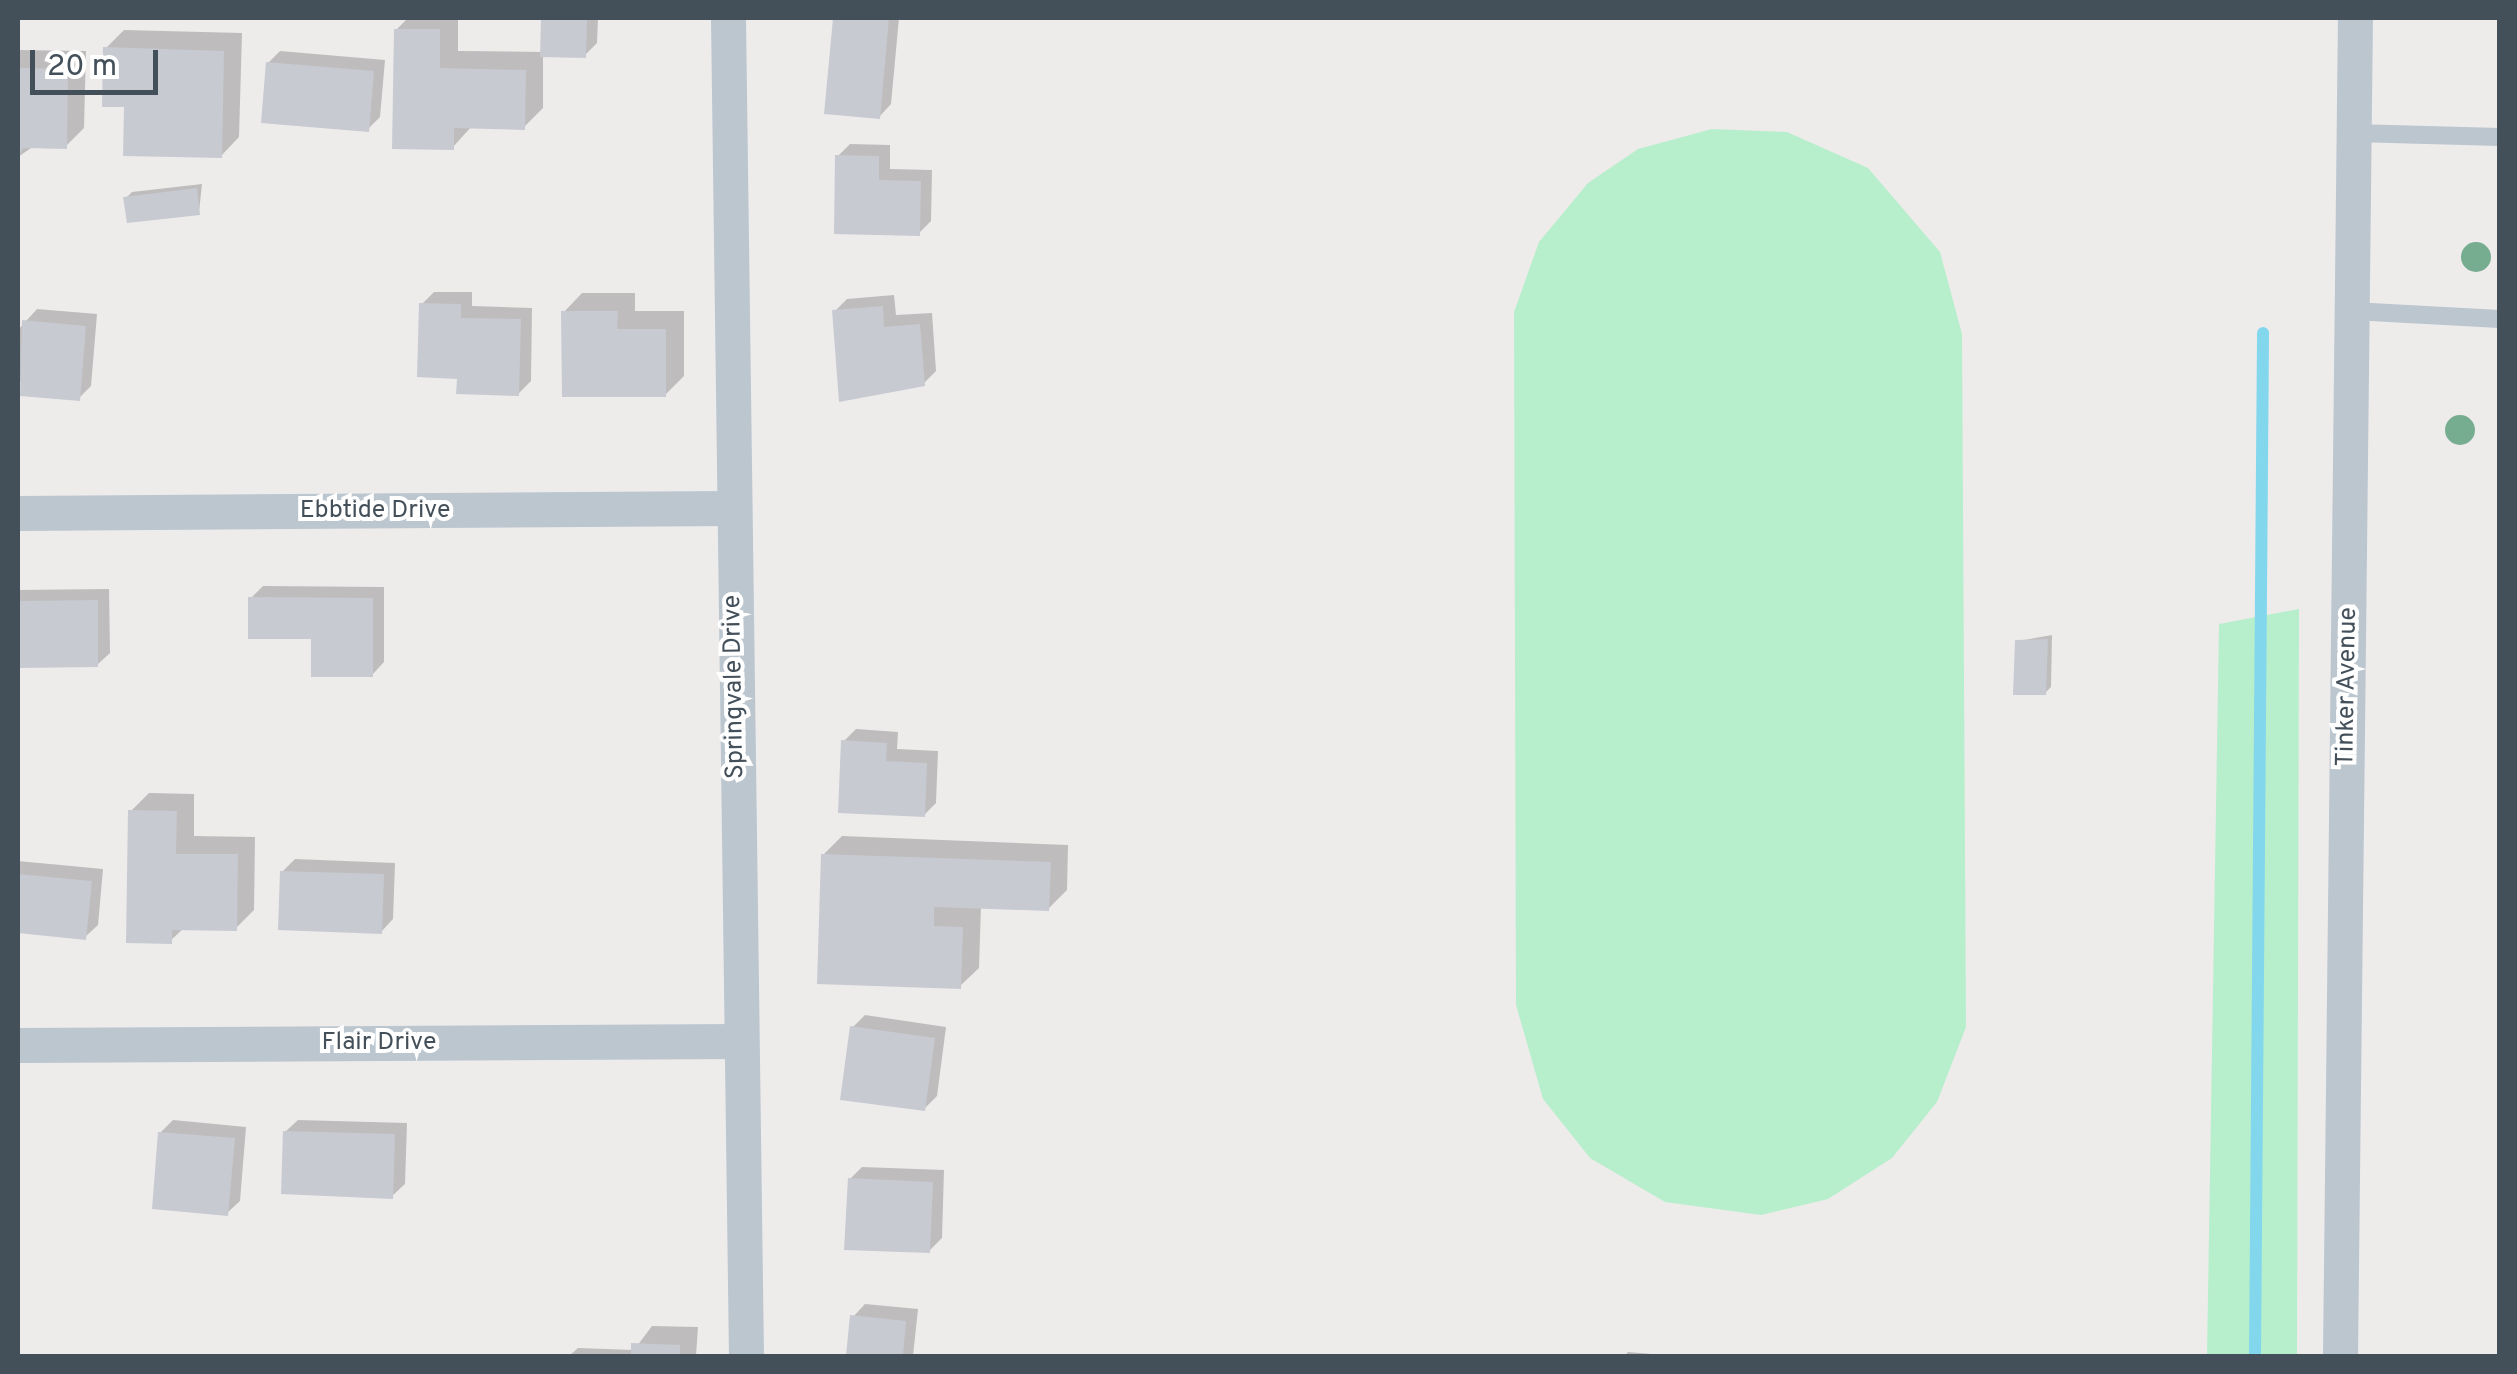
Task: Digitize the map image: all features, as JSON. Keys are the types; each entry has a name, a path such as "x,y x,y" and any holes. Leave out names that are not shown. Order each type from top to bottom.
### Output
{"street":[{"name":"Springvale Drive","path":"728,18 746,1356"},
{"name":"Tinker Avenue","path":"2340,1356 2355,18"},
{"name":"Ebbtide Drive","path":"18,514 732,508"},
{"name":"Flair Drive","path":"18,1046 741,1042"}],"lane":[{"path":"2354,134 2500,137"},
{"path":"2352,310 2500,320"}],"green space":[{"path":"1712,129 1787,132 1868,168 1940,252 1962,334 1966,1027 1937,1102 1892,1158 1828,1199 1761,1215 1665,1202 1590,1158 1543,1099 1516,1005 1514,312 1539,242 1588,183 1638,149"},
{"path":"2299,609 2297,1356 2207,1356 2219,624"}],"building":[{"path":"541,18 587,18 586,58 540,57"},
{"path":"833,18 889,18 880,119 824,114"},
{"path":"394,29 440,29 440,68 526,70 525,130 454,128 454,150 392,149"},
{"path":"103,47 224,51 222,158 123,156 124,107 102,107"},
{"path":"266,62 374,71 369,132 261,123"},
{"path":"18,68 68,69 67,149 23,148 18,159"},
{"path":"835,155 879,156 879,180 921,181 920,236 834,234"},
{"path":"197,188 200,215 127,223 123,197"},
{"path":"419,303 461,304 461,318 521,319 519,396 456,394 457,379 417,377"},
{"path":"883,306 884,327 920,324 925,386 839,402 832,310"},
{"path":"561,311 618,311 617,329 666,329 666,397 562,397"},
{"path":"22,320 86,326 80,401 20,396"},
{"path":"248,597 373,598 373,677 311,677 311,639 248,639"},
{"path":"98,600 98,667 18,668 18,601"},
{"path":"2048,639 2046,695 2013,695 2015,640"},
{"path":"841,740 887,743 886,761 927,763 925,817 838,813"},
{"path":"128,810 177,811 176,854 238,854 237,931 172,930 172,944 126,943"},
{"path":"821,854 1051,862 1049,911 934,907 934,926 963,927 961,989 817,984"},
{"path":"280,871 384,874 382,934 278,930"},
{"path":"18,874 92,881 86,940 18,933"},
{"path":"850,1026 935,1038 925,1111 840,1100"},
{"path":"283,1131 395,1134 393,1199 281,1194"},
{"path":"158,1132 235,1138 228,1216 152,1209"},
{"path":"848,1178 933,1182 930,1253 844,1250"},
{"path":"850,1315 906,1321 903,1356 846,1356"},
{"path":"631,1343 680,1345 680,1356 631,1356"}],"waterway":[{"path":"2255,1356 2263,333"}]}
